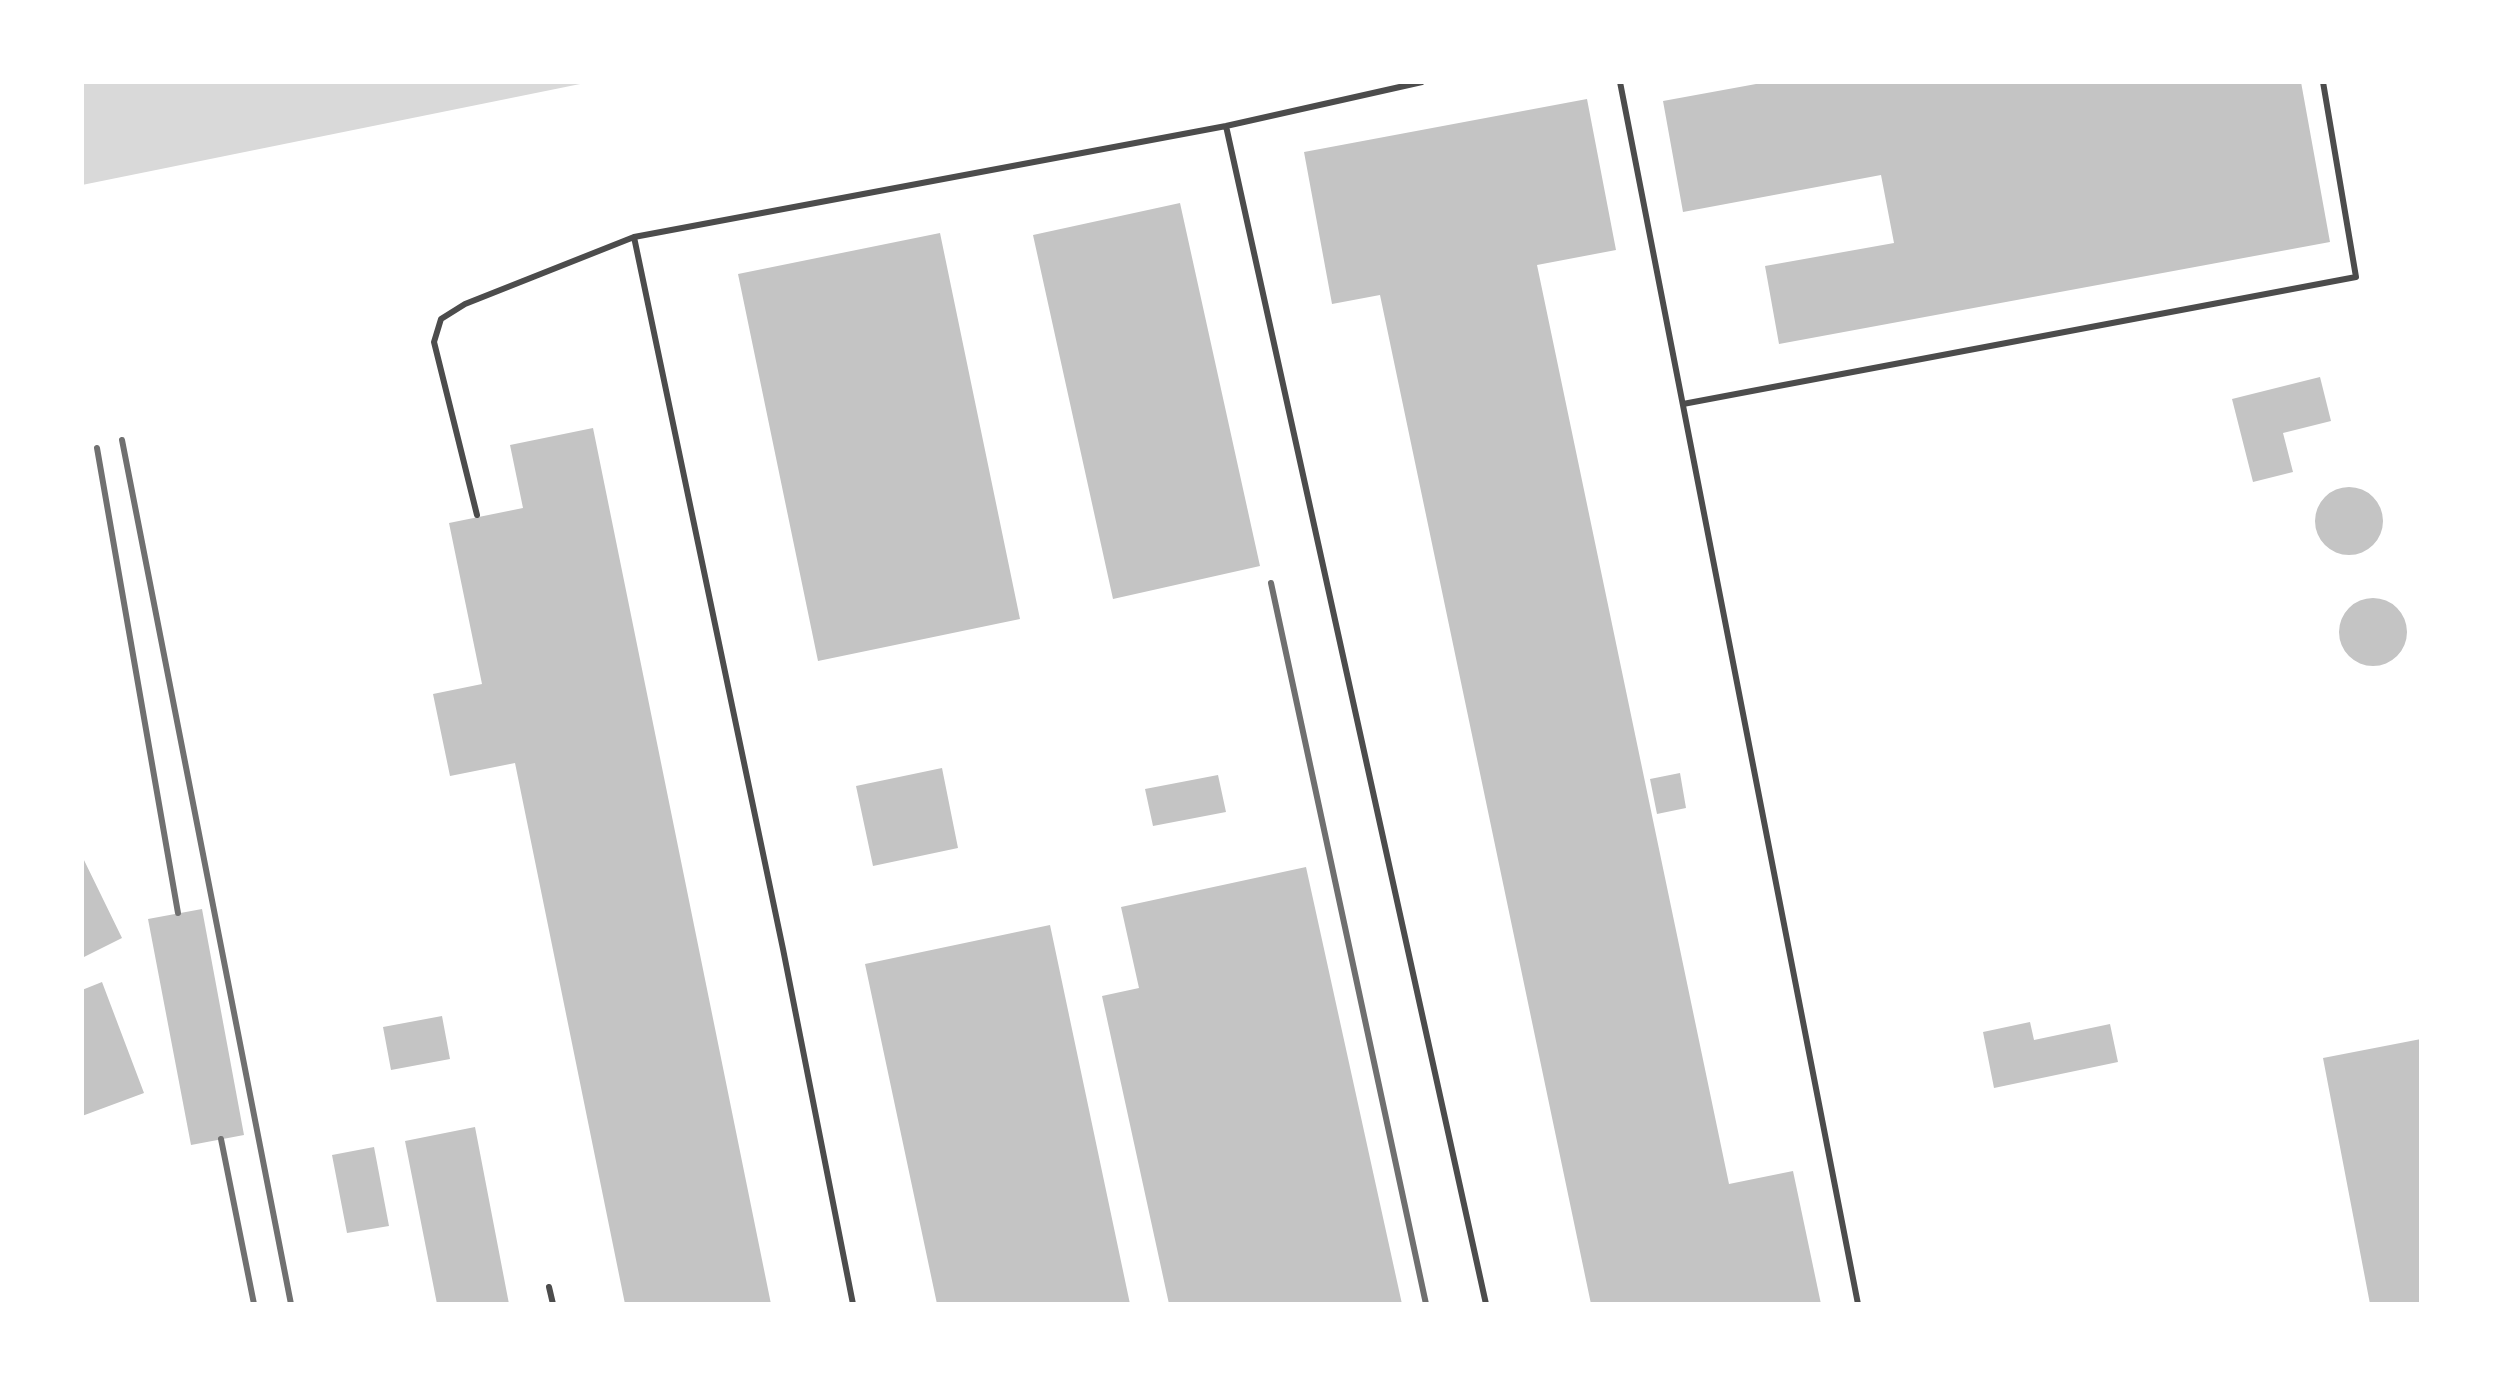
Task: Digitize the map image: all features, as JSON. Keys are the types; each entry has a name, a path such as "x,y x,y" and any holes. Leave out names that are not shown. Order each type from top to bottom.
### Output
{"lane":[{"path":"477,515 434,342 441,319 465,304 634,237 1226,126 1422,82"},
{"path":"1620,82 1858,1304"},
{"path":"1683,404 2356,277 2323,82"},
{"path":"1226,126 1486,1304"},
{"path":"634,237 780,934 853,1304"},
{"path":"549,1287 553,1304"}],"shaded area":[{"path":"82,82 590,82 82,185"}],"building":[{"path":"1767,82 2301,82 2330,242 1779,344 1765,266 1894,243 1881,175 1683,212 1663,101"},
{"path":"1587,99 1616,250 1537,265 1729,1184 1793,1171 1821,1304 1591,1304 1380,295 1332,304 1304,152"},
{"path":"1180,203 1260,566 1113,599 1033,235"},
{"path":"940,233 1020,619 818,661 738,274"},
{"path":"2320,377 2331,421 2283,433 2293,472 2253,482 2232,399"},
{"path":"593,428 771,1304 625,1304 515,763 450,776 433,694 482,684 449,523 523,508 510,445"},
{"path":"2349,487 2373,497 2383,521 2373,545 2349,555 2325,545 2315,521 2325,497"},
{"path":"2373,598 2397,608 2407,632 2397,656 2373,666 2349,656 2339,632 2349,608"},
{"path":"942,768 958,848 873,866 856,786"},
{"path":"1680,773 1686,808 1657,814 1650,779"},
{"path":"1218,775 1226,812 1153,826 1145,789"},
{"path":"82,856 122,938 82,958"},
{"path":"1306,867 1402,1304 1169,1304 1102,996 1139,988 1121,907"},
{"path":"202,909 244,1135 191,1145 148,919"},
{"path":"1050,925 1130,1304 937,1304 865,964"},
{"path":"102,982 144,1093 82,1116 82,990"},
{"path":"442,1016 450,1059 391,1070 383,1027"},
{"path":"2030,1022 2034,1040 2110,1024 2118,1062 1994,1088 1983,1032"},
{"path":"2421,1039 2421,1304 2370,1304 2323,1058"},
{"path":"475,1127 509,1304 437,1304 405,1141"},
{"path":"374,1147 389,1226 347,1233 332,1155"}],"railway":[{"path":"122,440 291,1304"},
{"path":"97,448 178,913"},
{"path":"1271,583 1426,1304"},
{"path":"221,1139 254,1304"}]}
